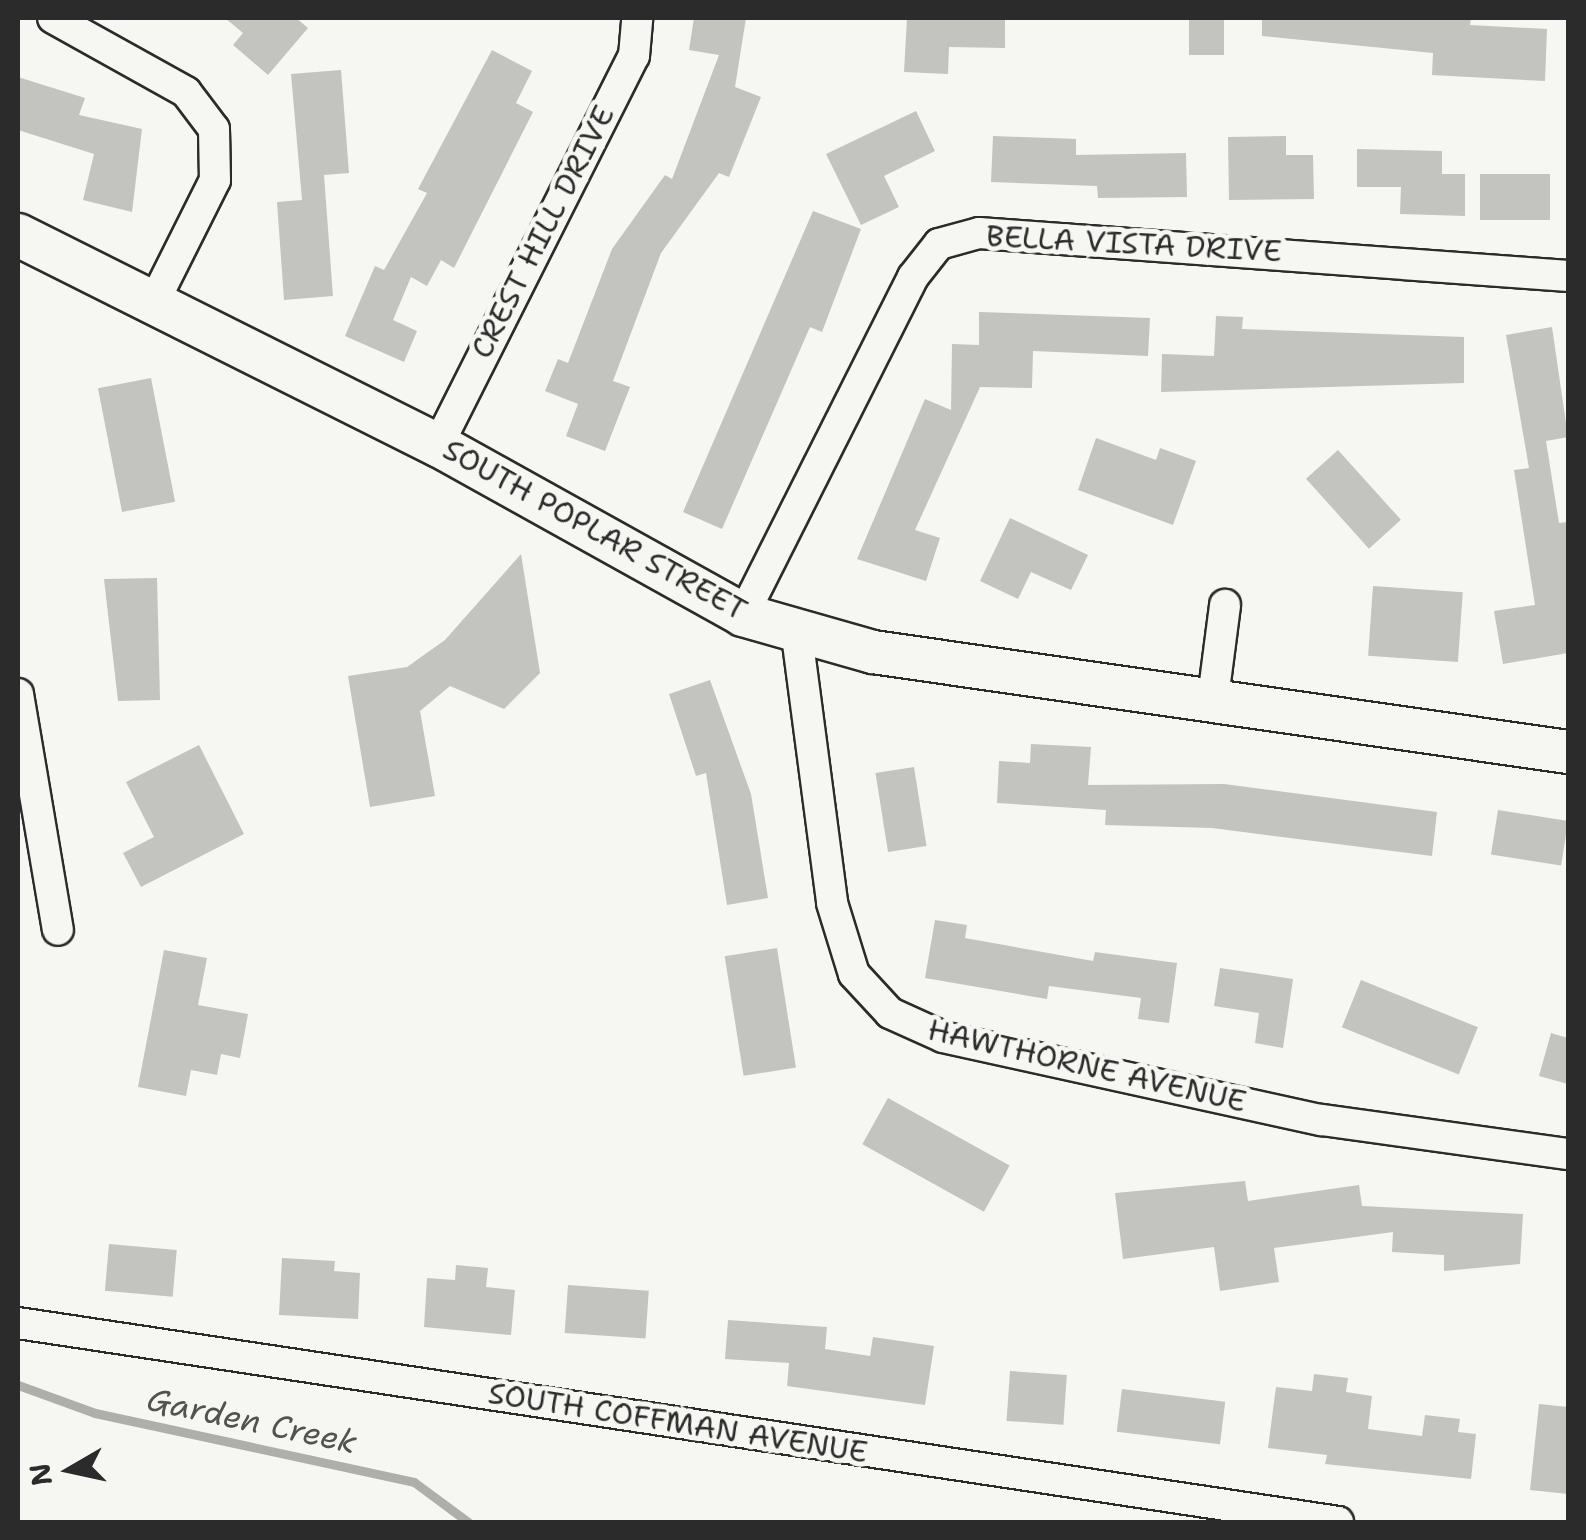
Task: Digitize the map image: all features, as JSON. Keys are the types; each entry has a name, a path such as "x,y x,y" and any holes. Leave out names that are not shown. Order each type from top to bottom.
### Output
{"main road":[{"name":"SOUTH POPLAR STREET","path":"18,235 438,444 743,615 873,652 1568,752"}],"street":[{"path":"54,18 186,92 214,130 214,180 154,302"},
{"name":"CREST HILL DRIVE","path":"438,444 634,56 637,18"},
{"name":"BELLA VISTA DRIVE","path":"743,615 939,244 979,233 1568,276"},
{"path":"1213,698 1225,605"},
{"name":"HAWTHORNE AVENUE","path":"796,628 832,903 854,974 890,1013 943,1037 1322,1120 1568,1154"},
{"path":"18,694 58,930"},
{"name":"SOUTH COFFMAN AVENUE","path":"18,1323 1338,1522"}],"building":[{"path":"225,18 296,18 308,28 268,75 233,45 243,33"},
{"path":"694,18 746,18 735,87 761,97 729,177 719,173 661,253 613,381 630,387 605,451 566,436 578,404 545,391 558,359 568,363 612,249 665,175 672,179 719,55 689,50"},
{"path":"907,18 1005,18 1005,48 949,47 948,74 904,72"},
{"path":"1189,18 1224,18 1224,55 1189,55"},
{"path":"1262,18 1471,18 1470,25 1547,29 1545,81 1432,75 1433,53 1262,36"},
{"path":"492,50 532,71 516,103 533,112 454,268 441,260 427,286 411,277 393,320 417,331 404,362 345,336 375,266 384,270 427,193 418,189"},
{"path":"341,70 349,173 324,175 333,296 284,300 277,202 302,200 291,74"},
{"path":"18,77 85,98 79,115 142,129 132,212 83,200 94,154 18,130"},
{"path":"916,111 935,151 884,176 899,207 861,225 826,154"},
{"path":"993,136 1076,139 1076,155 1186,153 1187,197 1098,198 1097,186 991,182"},
{"path":"1286,136 1286,155 1313,155 1314,199 1229,200 1228,137"},
{"path":"1357,149 1442,151 1442,174 1465,174 1465,216 1400,214 1401,187 1357,187"},
{"path":"1480,174 1550,174 1550,220 1480,220"},
{"path":"813,211 861,229 822,332 810,327 722,529 683,512"},
{"path":"979,312 1150,318 1148,356 1033,351 1032,388 980,387 915,530 940,538 926,581 857,559 925,399 951,410 952,344 979,345"},
{"path":"1216,316 1243,317 1242,329 1464,337 1464,383 1161,392 1162,354 1214,356"},
{"path":"1552,327 1568,437 1546,441 1559,523 1568,522 1568,653 1503,664 1494,611 1535,605 1514,470 1529,468 1506,335"},
{"path":"151,378 175,502 122,512 98,388"},
{"path":"1096,438 1156,460 1160,448 1196,461 1173,525 1078,490"},
{"path":"1338,450 1401,520 1369,549 1306,479"},
{"path":"1010,518 1088,555 1071,590 1031,572 1018,599 980,581"},
{"path":"521,554 540,673 504,709 450,686 420,711 435,796 370,807 348,676 407,667 445,640"},
{"path":"157,578 160,700 118,701 104,579"},
{"path":"1373,586 1463,592 1458,662 1368,656"},
{"path":"710,680 751,794 768,898 727,905 706,773 696,776 669,694"},
{"path":"1031,744 1091,747 1088,785 1224,784 1437,812 1432,856 1212,828 1105,825 1106,810 997,803 999,761 1030,763"},
{"path":"199,745 244,834 141,887 123,853 154,837 126,782"},
{"path":"914,767 927,846 888,852 875,773"},
{"path":"1498,810 1568,821 1561,866 1491,854"},
{"path":"935,920 967,925 965,938 1093,961 1095,952 1177,963 1169,1023 1138,1019 1141,998 1049,986 1047,999 925,978"},
{"path":"777,948 796,1068 744,1076 725,956"},
{"path":"164,950 207,958 198,1005 248,1014 240,1058 221,1054 217,1075 191,1070 186,1096 138,1087"},
{"path":"1220,968 1293,979 1283,1048 1255,1043 1259,1013 1214,1006"},
{"path":"1361,980 1478,1027 1459,1074 1342,1027"},
{"path":"1551,1033 1568,1038 1568,1084 1539,1076"},
{"path":"888,1098 1010,1165 984,1212 862,1144"},
{"path":"1245,1181 1248,1201 1359,1185 1362,1206 1523,1214 1520,1264 1444,1271 1444,1255 1392,1252 1393,1232 1274,1248 1279,1282 1220,1291 1214,1247 1123,1259 1115,1193"},
{"path":"109,1244 177,1250 173,1297 105,1291"},
{"path":"282,1258 335,1261 334,1271 360,1273 358,1319 279,1315"},
{"path":"456,1265 488,1268 486,1287 515,1290 511,1335 424,1327 427,1278 455,1280"},
{"path":"568,1285 649,1291 645,1339 565,1333"},
{"path":"728,1320 827,1327 825,1349 870,1356 873,1337 934,1346 925,1405 787,1386 789,1363 725,1359"},
{"path":"1010,1371 1067,1375 1063,1425 1007,1421"},
{"path":"1314,1374 1348,1378 1346,1392 1372,1396 1368,1429 1422,1436 1425,1415 1460,1419 1458,1432 1476,1434 1471,1479 1325,1464 1327,1455 1268,1448 1276,1387 1312,1391"},
{"path":"1122,1389 1225,1402 1220,1444 1117,1432"},
{"path":"1539,1404 1568,1407 1568,1494 1530,1490"}],"waterway":[{"name":"Garden Creek","path":"18,1385 95,1413 414,1482 468,1522"}]}
